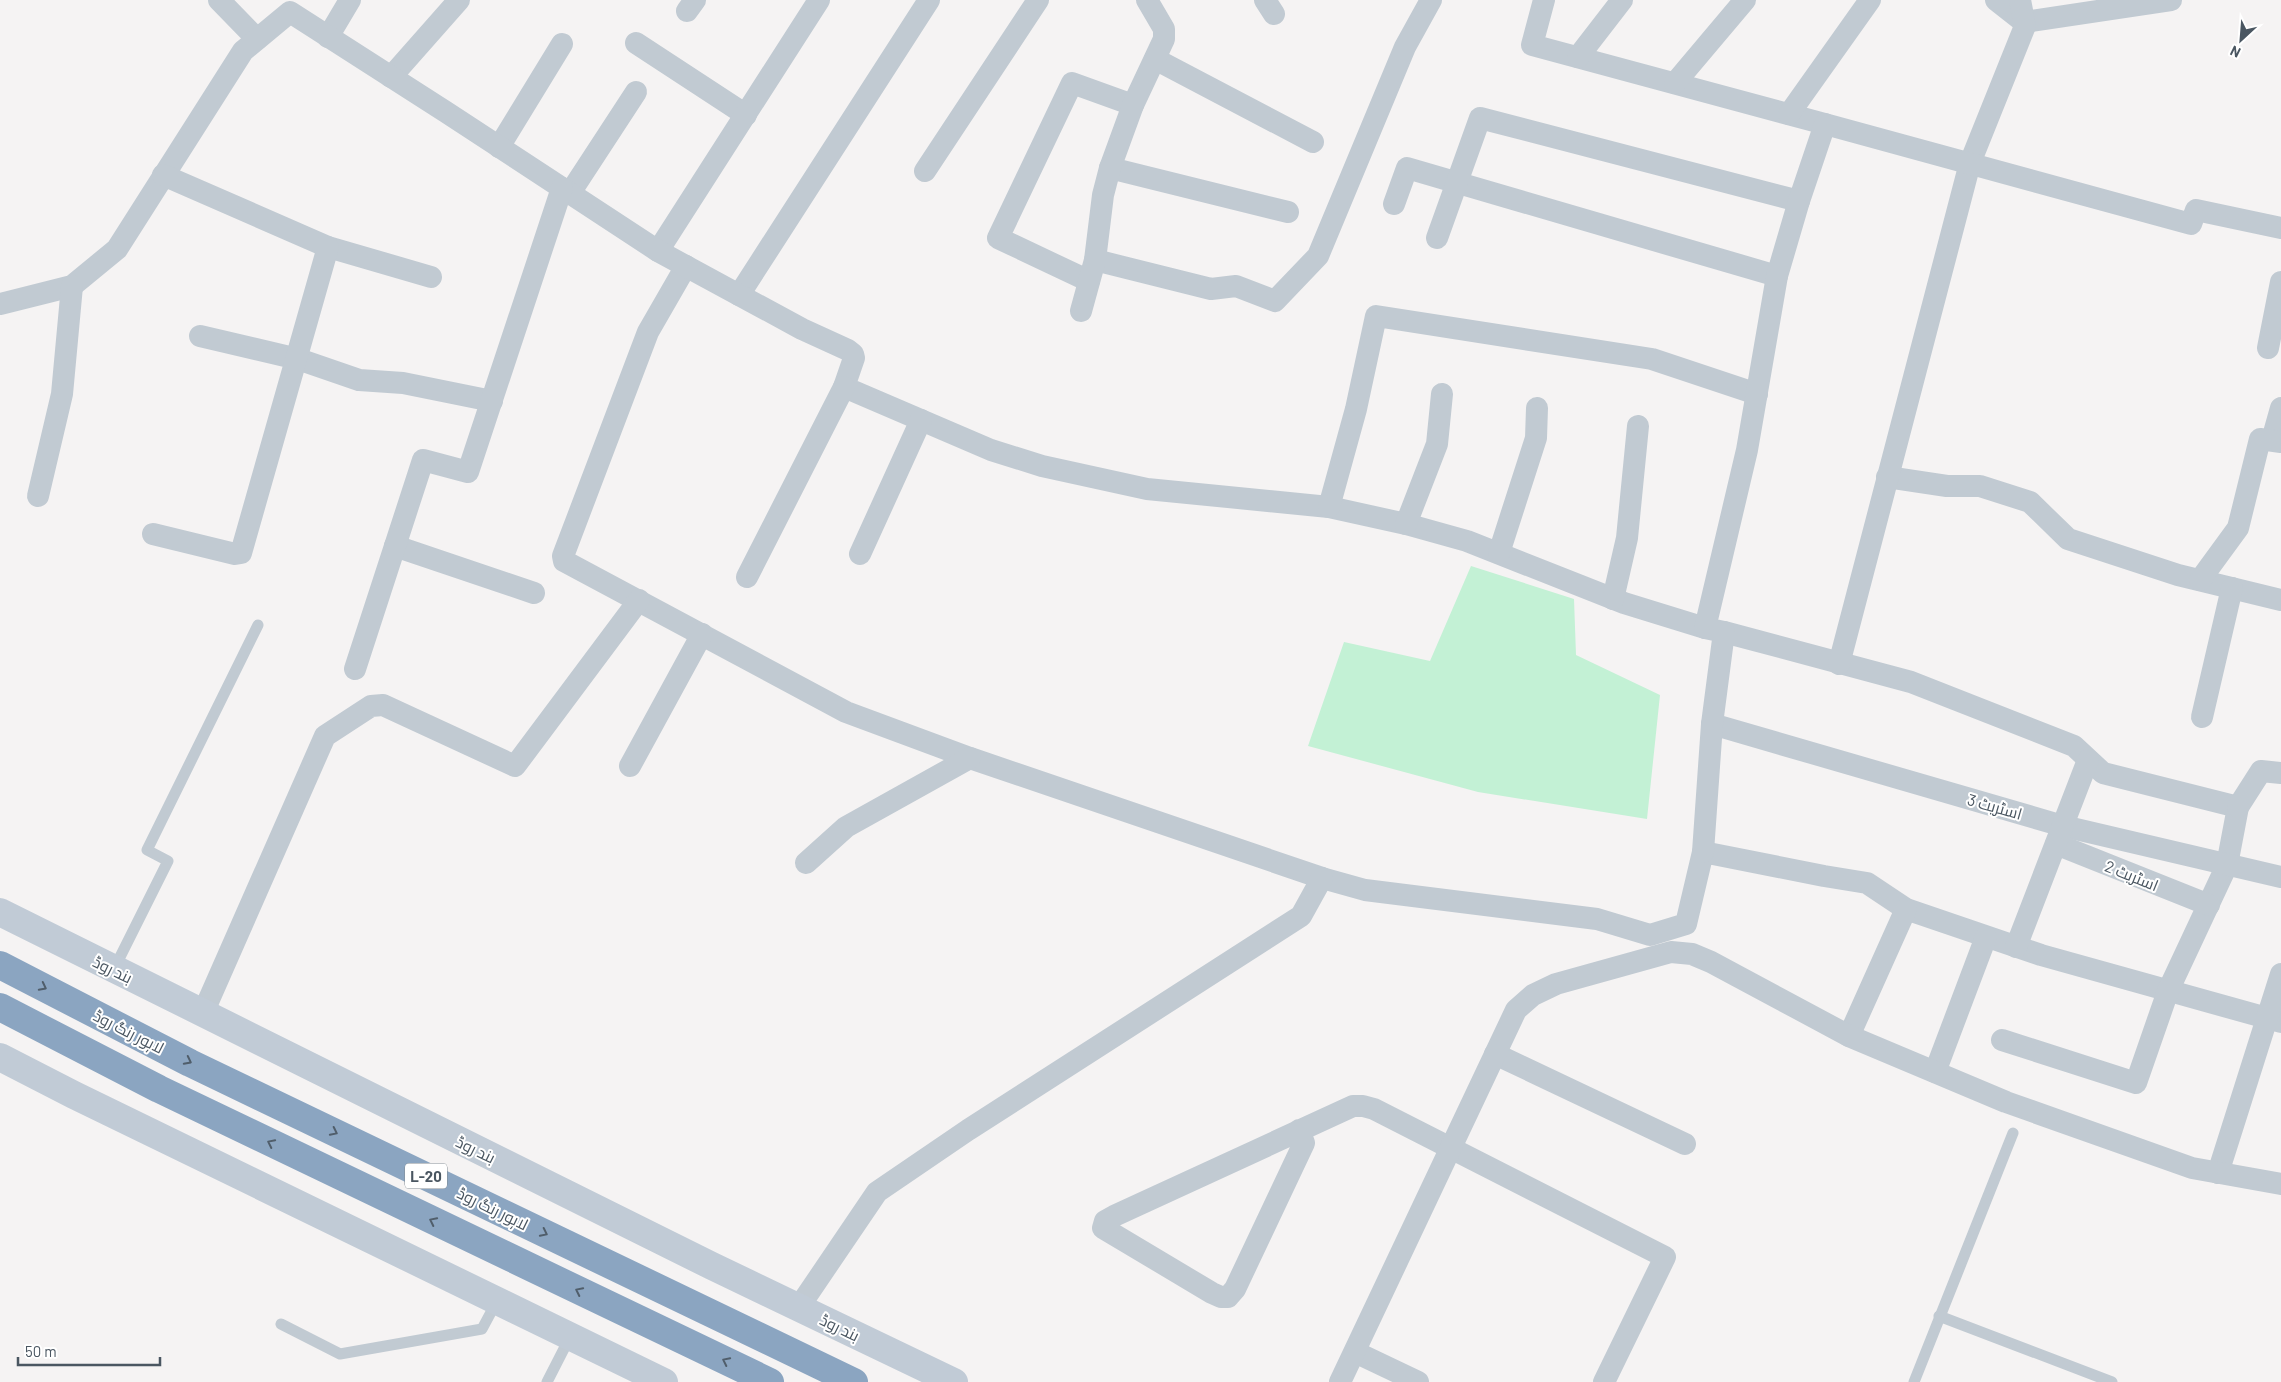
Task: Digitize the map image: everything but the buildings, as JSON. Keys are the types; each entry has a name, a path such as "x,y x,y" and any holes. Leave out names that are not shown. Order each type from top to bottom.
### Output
{"highway":[{"name":"لاہور رنگ روڈ","path":"0,965 190,1062 854,1382"},
{"name":"L-20","path":"0,1007 159,1089 770,1382"}],"main road":[{"name":"بند روڈ","path":"0,912 798,1307 954,1382"},
{"path":"0,1056 74,1095 664,1382"}],"street":[{"path":"219,0 258,38"},
{"path":"328,37 350,0"},
{"path":"392,77 459,0"},
{"path":"658,251 819,0"},
{"path":"739,295 929,0"},
{"path":"925,171 1038,0"},
{"path":"1081,311 1092,271 1103,195 1110,168 1133,105 1164,39 1164,29 1147,0"},
{"path":"1133,105 1072,83 998,238 1092,271 1212,289 1236,286 1275,301 1318,256 1405,47 1431,0"},
{"path":"1544,0 1532,45 2191,224 2196,210 2281,228"},
{"path":"1578,57 1622,0"},
{"path":"1675,83 1745,0"},
{"path":"1789,114 1870,0"},
{"path":"1996,0 2022,11 2171,0"},
{"path":"1839,664 1970,163 2025,26 2022,11"},
{"path":"0,304 72,286 116,249 243,51 290,12 658,251 853,354 854,358 844,387 747,577"},
{"path":"499,147 562,44"},
{"path":"636,44 746,115"},
{"path":"1155,59 1313,142"},
{"path":"355,669 424,460 468,472 566,191 636,92"},
{"path":"1437,238 1480,118 1799,201"},
{"path":"686,266 648,332 563,556 564,561 846,712 970,758 1322,878 1375,891 1597,919 1650,935 1686,924 1704,852 1712,724 1715,630 1770,311 1799,201 1825,124"},
{"path":"1110,168 1288,212"},
{"path":"1394,204 1407,168 1778,276"},
{"path":"163,175 328,247 431,278"},
{"path":"153,534 235,554 241,553 298,359 328,247"},
{"path":"2268,348 2281,282"},
{"path":"38,496 62,394 72,286"},
{"path":"1330,507 1356,409 1376,316 1652,359 1757,394"},
{"path":"200,336 298,359 359,380 403,383 492,401"},
{"path":"844,387 991,450 1042,466 1147,489 1330,507 1406,524 1467,541 1613,598 1715,630 1911,682 2074,746 2103,773 2238,807"},
{"path":"1406,524 1437,444 1442,394"},
{"path":"1499,553 1536,438 1537,408"},
{"path":"2200,580 2238,528 2260,439 2276,441 2281,408"},
{"path":"860,554 921,420"},
{"path":"1613,598 1627,538 1638,426"},
{"path":"1887,477 1947,486 1980,486 2030,502 2068,539 2200,580 2281,600"},
{"path":"395,546 534,593"},
{"path":"2202,717 2232,588"},
{"path":"203,1013 325,736 371,706 383,705 515,766 639,600"},
{"path":"630,766 702,634"},
{"name":"اسٹریٹ 3","path":"1712,724 2059,835 2228,865 2281,878"},
{"path":"806,863 846,827 970,758"},
{"path":"2016,947 2088,760"},
{"path":"2002,1040 2136,1083 2168,991 2228,865 2238,807 2261,770 2281,773"},
{"name":"اسٹریٹ 2","path":"2059,835 2208,906"},
{"path":"1704,852 1868,883 1906,909 2016,947 2274,1020"},
{"path":"798,1307 877,1192 977,1124 1301,916 1322,878"},
{"path":"1849,1036 1906,909"},
{"path":"1935,1072 1986,936"},
{"path":"1340,1382 1516,1010 1533,995 1556,984 1671,952 1692,954 1711,962 1849,1036 2006,1102 2192,1168 2281,1184"},
{"path":"2218,1173 2274,1020 2281,974"},
{"path":"1495,1054 1685,1144"},
{"path":"1299,1130 1304,1143 1235,1289 1228,1297 1221,1297 1212,1293 1103,1228 1105,1221 1114,1216 1299,1130 1354,1106 1374,1109 1665,1257 1604,1382"},
{"path":"1355,1352 1418,1382"}],"lane":[{"path":"114,969 168,860 147,850 258,625"},
{"path":"1914,1382 2013,1133"},
{"path":"281,1324 340,1354 482,1328 497,1301"},
{"path":"1939,1316 2112,1382"},
{"path":"547,1382 570,1336"}],"green space":[{"path":"1471,566 1574,599 1576,655 1660,695 1647,819 1478,792 1308,746 1344,642 1430,661"}]}
